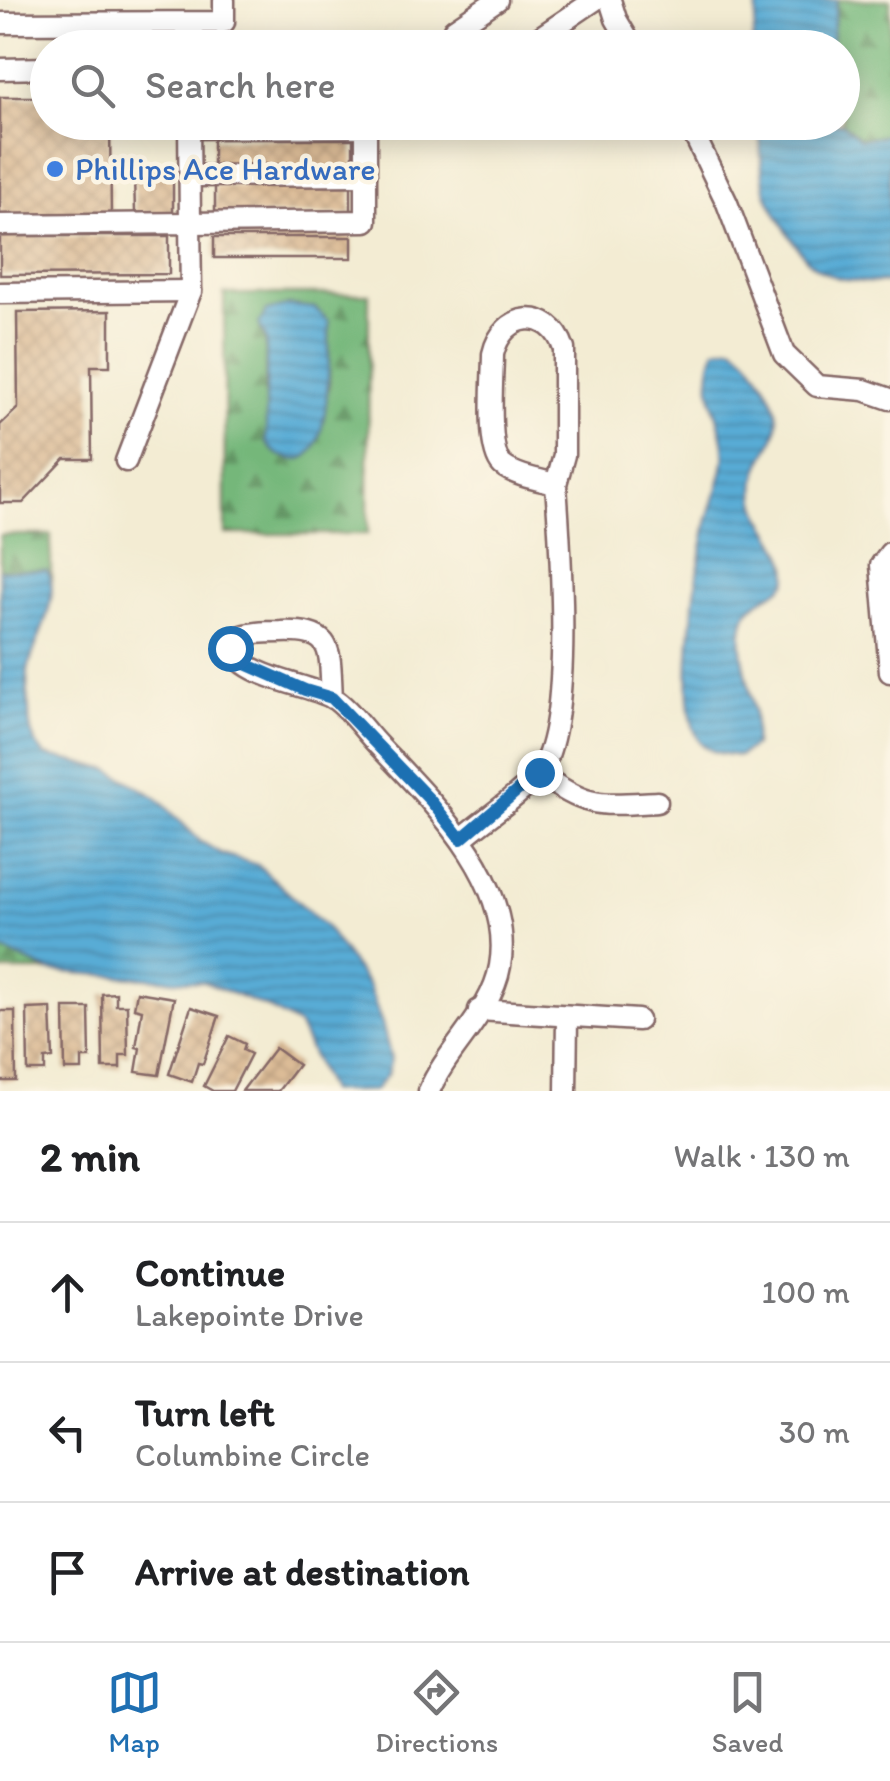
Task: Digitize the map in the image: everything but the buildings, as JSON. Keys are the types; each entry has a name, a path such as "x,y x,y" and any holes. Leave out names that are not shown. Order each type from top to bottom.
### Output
{"street":[{"path":"0,22 224,22 224,0"},
{"path":"454,30 497,0"},
{"path":"551,30 595,0"},
{"path":"610,0 622,30"},
{"path":"0,69 30,68"},
{"path":"126,461 191,291 189,140"},
{"path":"0,224 366,221 366,140"},
{"path":"697,140 727,203 784,354 817,386 864,390 890,399"},
{"path":"190,176 366,175"},
{"path":"0,293 191,291"},
{"path":"461,839 539,772 555,731 561,684 556,484 564,455 564,349 558,332 544,322 515,322 496,338 492,354 493,449 501,464 513,471 556,484"},
{"path":"890,554 881,565 890,672"},
{"path":"332,698 328,651 321,637 310,631 248,633 234,639 230,648 237,660 332,698 430,800 480,866 498,919 501,964 492,989 437,1072 429,1091"},
{"path":"539,772 567,794 594,805 656,802"},
{"path":"479,1010 638,1020"},
{"path":"566,1018 566,1091"}],"green space":[{"path":"837,0 890,0 890,135 860,139 860,30 833,30"},
{"path":"224,294 369,294 368,534 225,534","holes":["290,305 315,308 329,321 329,389 265,394 266,338"]},
{"path":"0,535 51,535 51,577 46,570 0,570"},
{"path":"0,949 49,971 0,971"}],"water":[{"path":"758,0 837,0 833,30 754,30"},
{"path":"890,135 890,282 840,278 814,266 780,221 766,193 760,140 860,140"},
{"path":"290,305 315,308 329,321 322,427 315,446 305,457 291,459 276,453 266,442 266,339 259,324 266,311"},
{"path":"732,346 753,364 773,400 776,431 759,468 756,500 784,557 788,577 782,587 755,605 745,617 742,651 755,713 754,746 739,756 703,745 694,729 688,675 702,548 724,461 722,433 709,379 711,364 716,349"},
{"path":"0,570 47,570 51,581 49,607 27,676 31,729 41,750 45,755 110,770 156,797 200,841 222,854 258,865 326,927 369,987 382,1023 391,1059 387,1075 375,1090 329,1091 299,1026 266,1007 204,982 49,971 0,949"}],"place":[{"name":"Phillips Ace Hardware","path":"55,169"}],"route":[{"path":"230,648 237,660 332,698 430,800 461,839 539,772"}]}
